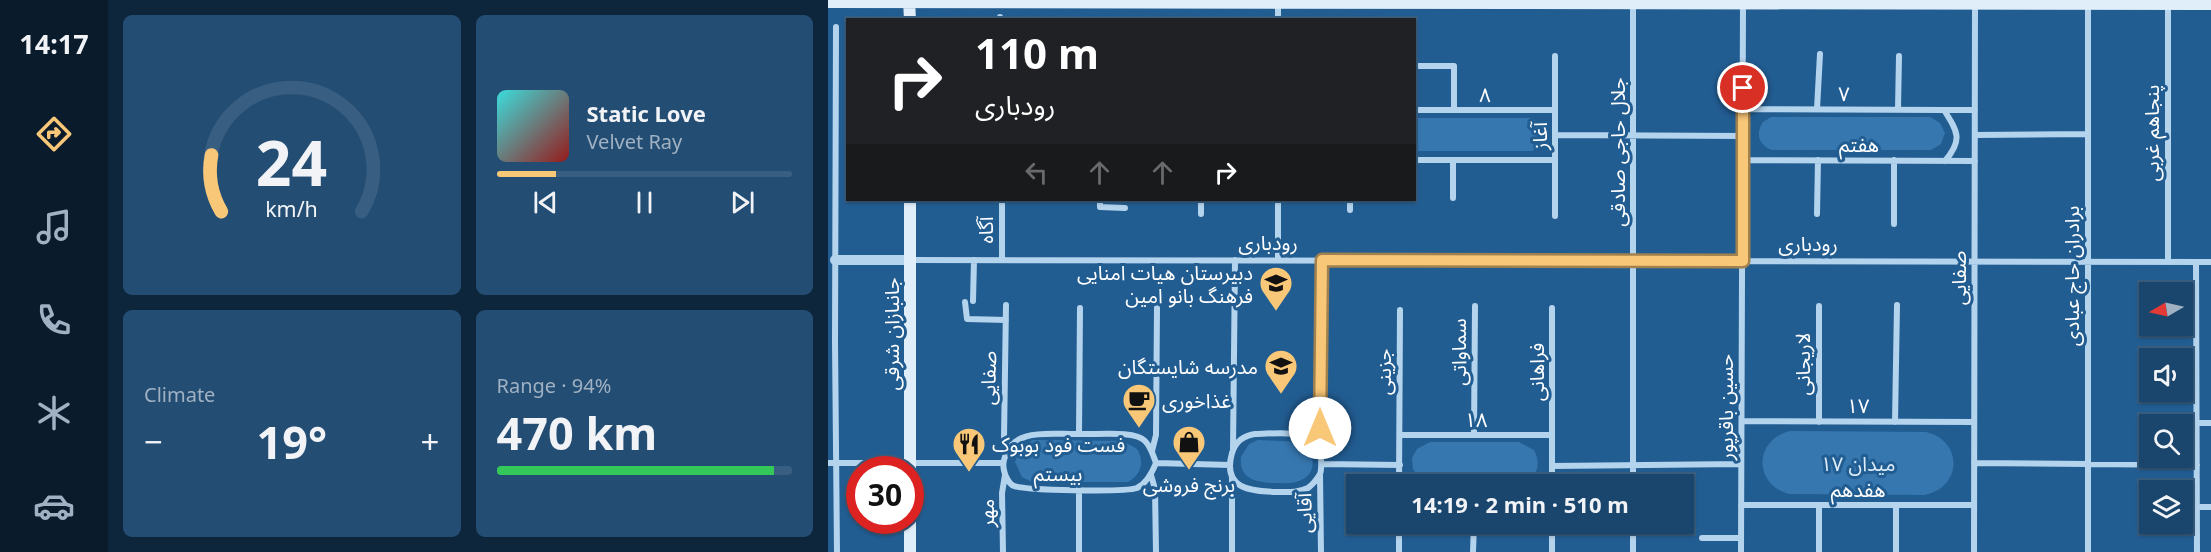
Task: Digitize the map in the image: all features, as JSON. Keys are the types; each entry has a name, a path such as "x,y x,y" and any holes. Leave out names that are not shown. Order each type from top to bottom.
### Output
{"main road":[{"path":"910,1 910,18"},
{"path":"828,2 2168,2 2211,4"},
{"name":"جانبازان شرقی","path":"910,201 910,456"},
{"path":"910,534 910,552"}],"street":[{"path":"1278,1 1278,18"},
{"name":"جلال حاجی صادقی","path":"1633,2 1633,474"},
{"name":"صفایی","path":"1974,552 1975,2"},
{"name":"برادران حاج عبادی","path":"2088,2 2088,552"},
{"name":"پنجاهم غربی","path":"2168,2 2168,262"},
{"name":"حسین باقرپور","path":"1741,552 1743,3"},
{"path":"836,27 832,111 831,342 832,463 837,552"},
{"path":"1817,109 1820,54"},
{"name":"آغاز","path":"1555,56 1555,216"},
{"path":"1898,110 1899,56"},
{"path":"1416,66 1454,66 1454,110"},
{"name":"۷","path":"1743,109 1975,110"},
{"name":"۸","path":"1416,110 1555,110"},
{"path":"1944,110 1954,125 1958,138 1954,150 1945,160"},
{"path":"1975,135 2088,134"},
{"path":"1555,135 1743,136"},
{"path":"1416,160 1555,160"},
{"path":"1453,160 1453,198"},
{"name":"هفتم","path":"1743,160 1975,161"},
{"path":"1817,214 1818,160"},
{"path":"1894,160 1894,224"},
{"name":"آگاه","path":"1002,201 1002,260"},
{"path":"1100,201 1100,207 1125,208"},
{"path":"1201,201 1201,214"},
{"path":"1278,201 1278,260"},
{"path":"1350,201 1350,210"},
{"name":"رودباری","path":"832,260 2211,262"},
{"path":"973,301 974,260"},
{"path":"1233,552 1230,465 1233,450 1235,260"},
{"path":"1232,476 1238,484 1253,491 1298,492 1309,487 1320,474 1322,464 1320,452 1322,260"},
{"path":"2196,262 2197,552"},
{"path":"965,302 967,319 1006,320"},
{"name":"صفایی","path":"1006,305 1004,436 1006,451"},
{"path":"1895,422 1897,305"},
{"name":"سماواتی","path":"1474,435 1475,306"},
{"name":"لاریجانی","path":"1819,306 1819,422"},
{"path":"1079,435 1080,308"},
{"path":"1156,552 1155,489 1151,475 1156,463 1152,451 1156,435 1157,308"},
{"name":"فراهانی","path":"1552,308 1552,474"},
{"name":"جزینی","path":"1400,310 1400,474"},
{"name":"۱۷","path":"1742,422 1974,422"},
{"path":"2197,423 2211,423"},
{"path":"1233,450 1238,441 1246,436 1299,434 1309,437 1320,452"},
{"name":"بیستم","path":"1151,475 1135,489 1023,489 1012,485 1005,475 1003,463 1006,451 1014,441 1023,436 1136,435 1145,440 1152,451"},
{"name":"۱۸","path":"1400,435 1552,435"},
{"path":"924,466 1003,463"},
{"path":"1156,463 1230,465"},
{"path":"1974,463 2197,465"},
{"path":"1322,464 1400,465"},
{"path":"1552,466 1741,464"},
{"name":"آقایی","path":"1320,474 1321,552"},
{"name":"مهر","path":"1003,552 1002,493 1005,475"},
{"path":"1079,490 1079,552"},
{"name":"هفدهم","path":"1741,505 1974,505"},
{"path":"1819,505 1819,552"},
{"path":"1896,505 1896,552"},
{"path":"2197,507 2211,507"},
{"path":"1399,534 1399,552"},
{"path":"1473,552 1474,534"},
{"path":"1552,534 1552,552"},
{"path":"1633,534 1633,552"},
{"path":"1702,538 1741,538"}],"green space":[{"path":"1771,117 1930,117 1940,123 1945,133 1941,144 1931,150 1772,150 1761,142 1759,135 1763,122"},
{"path":"1416,118 1530,118 1542,126 1544,132 1544,140 1537,149 1531,151 1416,151"},
{"name":"میدان ۱۷","path":"1790,431 1926,432 1938,437 1947,445 1954,464 1946,483 1937,491 1924,495 1789,494 1777,489 1769,481 1762,462 1764,452 1770,443 1778,436"},
{"path":"1033,440 1123,441 1137,449 1141,459 1139,472 1128,482 1032,482 1022,477 1015,462 1020,448"},
{"path":"1258,440 1300,442 1312,456 1310,473 1299,481 1290,483 1268,483 1250,478 1243,471 1241,457 1249,444"},
{"path":"1430,442 1519,442 1534,450 1538,465 1534,474 1416,474 1413,469 1412,458 1417,449"}],"place":[{"name":"دبیرستان هیات امنایی فرهنگ بانو امین","path":"1276,312"},
{"name":"مدرسه شایستگان","path":"1281,395"},
{"name":"غذاخوری","path":"1139,429"},
{"name":"برنج فروشی","path":"1189,471"},
{"name":"فست فود بوبوک","path":"969,473"}],"route":[{"path":"1320,428 1322,260 1743,261 1743,88"}]}
